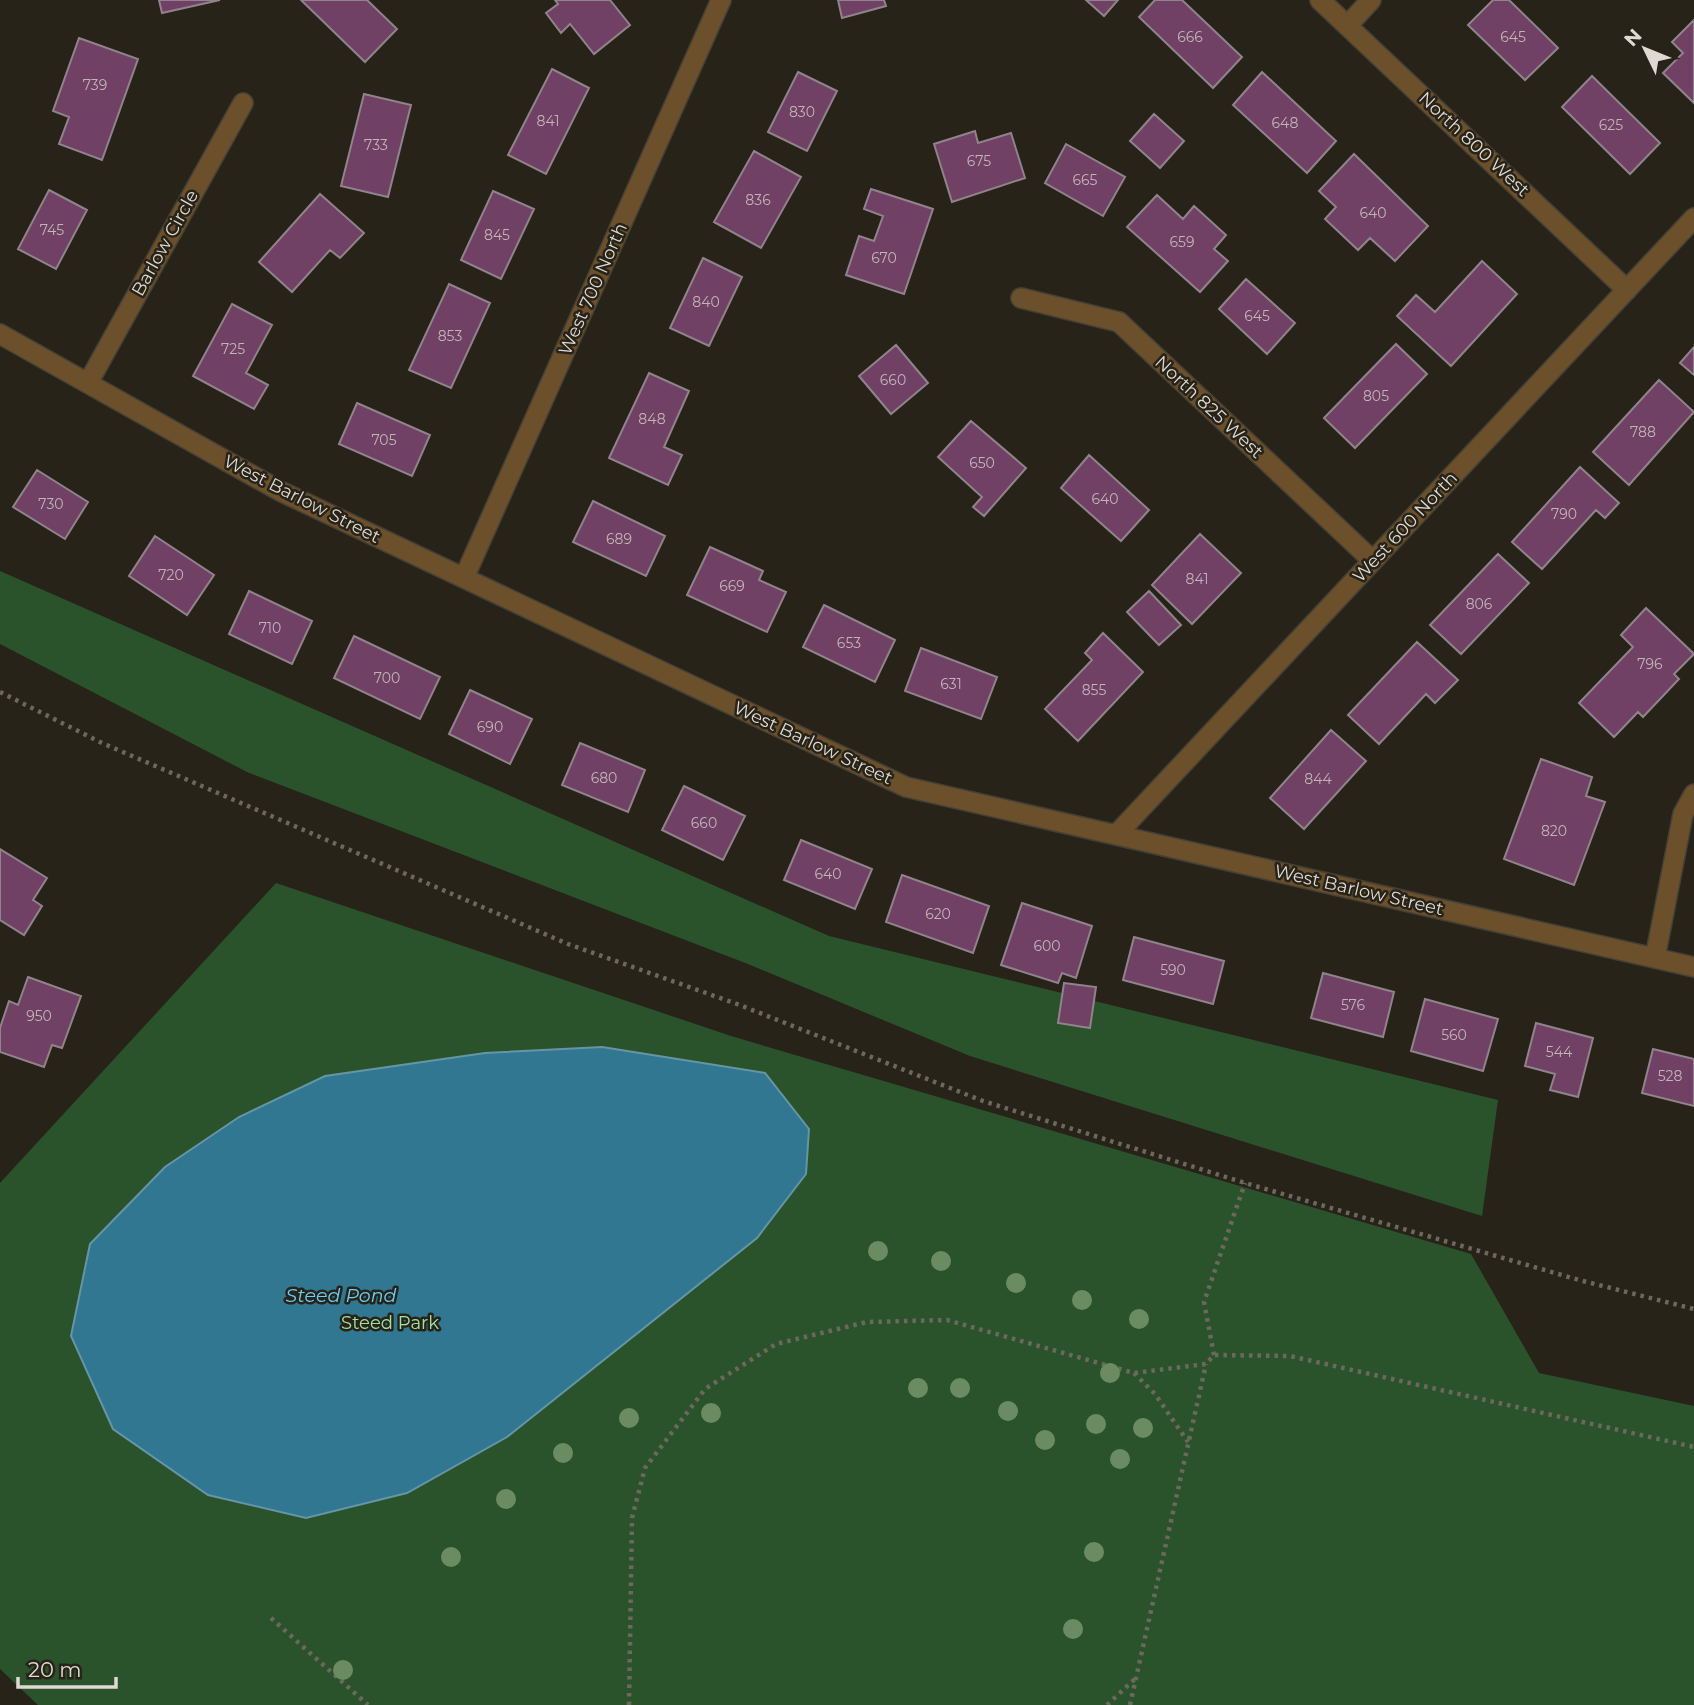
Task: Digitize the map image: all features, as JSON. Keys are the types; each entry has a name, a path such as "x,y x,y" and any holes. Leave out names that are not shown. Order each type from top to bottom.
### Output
{"street":[{"name":"West 700 North","path":"464,579 721,0"},
{"name":"North 800 West","path":"1320,0 1627,290"},
{"path":"1348,25 1371,0"},
{"name":"Barlow Circle","path":"88,383 243,103"},
{"name":"West 600 North","path":"1116,835 1694,218"},
{"name":"North 825 West","path":"1021,298 1119,322 1373,562"},
{"name":"West Barlow Street","path":"0,334 280,491 906,787 1694,967"},
{"path":"1655,958 1683,814 1694,794"}],"path":[{"path":"0,692 102,743 237,803 568,944 737,1004 983,1101 1245,1183 1578,1280 1694,1309"},
{"path":"1214,1355 1204,1302 1245,1183"},
{"path":"629,1705 632,1518 645,1468 705,1389 776,1344 881,1322 947,1320 1135,1373 1206,1364"},
{"path":"1130,1705 1206,1364 1214,1355 1290,1356 1694,1447"},
{"path":"1135,1373 1164,1406 1188,1443"},
{"path":"271,1618 368,1705"},
{"path":"1107,1705 1137,1677"}],"green space":[{"path":"0,571 829,936 1498,1100 1482,1216 970,1056 748,964 247,772 0,644"},
{"name":"Steed Park","path":"276,883 731,1036 1471,1254 1539,1373 1694,1406 1694,1705 38,1705 0,1669 0,1183"}],"water":[{"name":"Steed Pond","path":"602,1047 765,1073 809,1129 806,1174 757,1238 507,1437 407,1493 306,1518 208,1495 113,1429 71,1336 90,1244 165,1167 239,1117 325,1076 485,1053"}],"building":[{"path":"159,0 220,0 162,13"},
{"path":"301,0 367,0 397,29 365,62"},
{"path":"555,0 610,0 630,25 594,54 570,24 561,33 546,13 558,4"},
{"path":"838,0 884,0 886,6 842,18"},
{"path":"1086,0 1118,0 1104,16"},
{"path":"1155,0 1182,0 1242,57 1213,88 1139,17"},
{"path":"1493,0 1509,0 1558,48 1525,80 1468,25"},
{"path":"1694,20 1694,103 1663,73 1683,53 1672,42"},
{"path":"79,38 138,59 102,160 59,144 69,117 53,111"},
{"path":"552,69 589,88 546,174 508,155"},
{"path":"798,72 837,91 807,151 768,132"},
{"path":"1262,72 1336,141 1307,173 1233,105"},
{"path":"1592,76 1660,143 1630,174 1562,107"},
{"path":"364,94 411,105 388,197 341,186"},
{"path":"1154,114 1184,141 1160,168 1130,141"},
{"path":"975,131 978,143 1011,133 1025,178 952,202 934,144"},
{"path":"1066,144 1125,177 1103,216 1045,183"},
{"path":"754,151 801,177 761,248 714,222"},
{"path":"1354,154 1428,226 1395,261 1370,238 1358,250 1325,219 1336,207 1319,191"},
{"path":"871,189 933,209 904,294 846,275 859,236 874,241 883,216 864,209"},
{"path":"49,190 87,210 56,269 18,249"},
{"path":"493,191 534,209 501,279 461,260"},
{"path":"320,194 364,233 340,258 330,250 292,292 259,262"},
{"path":"1157,195 1183,219 1194,206 1226,235 1214,249 1228,261 1200,292 1127,227"},
{"path":"703,258 742,277 709,346 670,328"},
{"path":"1482,261 1517,294 1451,366 1397,316 1416,295 1435,312"},
{"path":"1246,279 1295,323 1267,354 1219,309"},
{"path":"449,284 490,303 451,388 409,370"},
{"path":"232,304 272,325 246,373 268,385 254,409 193,376"},
{"path":"1396,344 1427,374 1355,448 1324,418"},
{"path":"896,345 928,383 891,414 859,376"},
{"path":"1694,347 1694,375 1680,363"},
{"path":"649,373 689,391 664,447 682,455 668,485 609,458"},
{"path":"1659,380 1694,412 1629,485 1593,452"},
{"path":"357,403 430,435 412,476 339,444"},
{"path":"971,421 1026,468 984,516 973,507 982,497 938,457"},
{"path":"1089,455 1149,510 1121,541 1061,488"},
{"path":"1580,467 1619,503 1605,518 1596,510 1542,569 1512,542"},
{"path":"37,470 88,502 65,539 13,507"},
{"path":"593,501 665,536 646,576 573,542"},
{"path":"1200,534 1241,573 1192,624 1152,585"},
{"path":"155,536 214,575 187,615 129,576"},
{"path":"710,547 763,571 759,580 786,592 767,632 687,595"},
{"path":"1498,554 1529,583 1461,654 1430,625"},
{"path":"249,591 312,621 292,664 229,634"},
{"path":"1149,591 1181,625 1159,645 1127,612"},
{"path":"824,605 895,640 875,682 803,647"},
{"path":"1646,608 1694,654 1674,674 1679,679 1643,717 1638,712 1614,737 1579,703 1633,647 1621,635"},
{"path":"1103,633 1143,672 1078,741 1045,709 1092,660 1085,653"},
{"path":"354,636 440,677 420,719 334,678"},
{"path":"1417,642 1458,680 1435,703 1426,694 1379,744 1348,715"},
{"path":"921,648 997,677 981,719 905,691"},
{"path":"470,690 532,719 510,764 449,734"},
{"path":"1331,730 1366,761 1304,829 1270,798"},
{"path":"580,743 645,770 628,812 562,785"},
{"path":"1541,759 1592,777 1586,796 1605,802 1574,885 1504,859"},
{"path":"684,786 745,816 723,860 662,830"},
{"path":"801,840 872,869 855,909 784,880"},
{"path":"0,849 47,878 33,900 42,906 24,935 0,920"},
{"path":"902,875 989,906 973,953 886,922"},
{"path":"1022,903 1092,926 1076,978 1062,973 1058,983 1001,965"},
{"path":"1134,937 1224,961 1213,1004 1123,980"},
{"path":"1323,973 1394,992 1383,1037 1311,1018"},
{"path":"28,977 81,996 62,1048 52,1045 44,1067 0,1052 0,1028 9,1001 18,1005"},
{"path":"1064,983 1096,987 1090,1028 1058,1023"},
{"path":"1425,999 1498,1019 1483,1071 1411,1051"},
{"path":"1536,1023 1593,1038 1578,1097 1550,1090 1555,1074 1525,1066"},
{"path":"1653,1049 1694,1059 1694,1106 1642,1093"}]}
